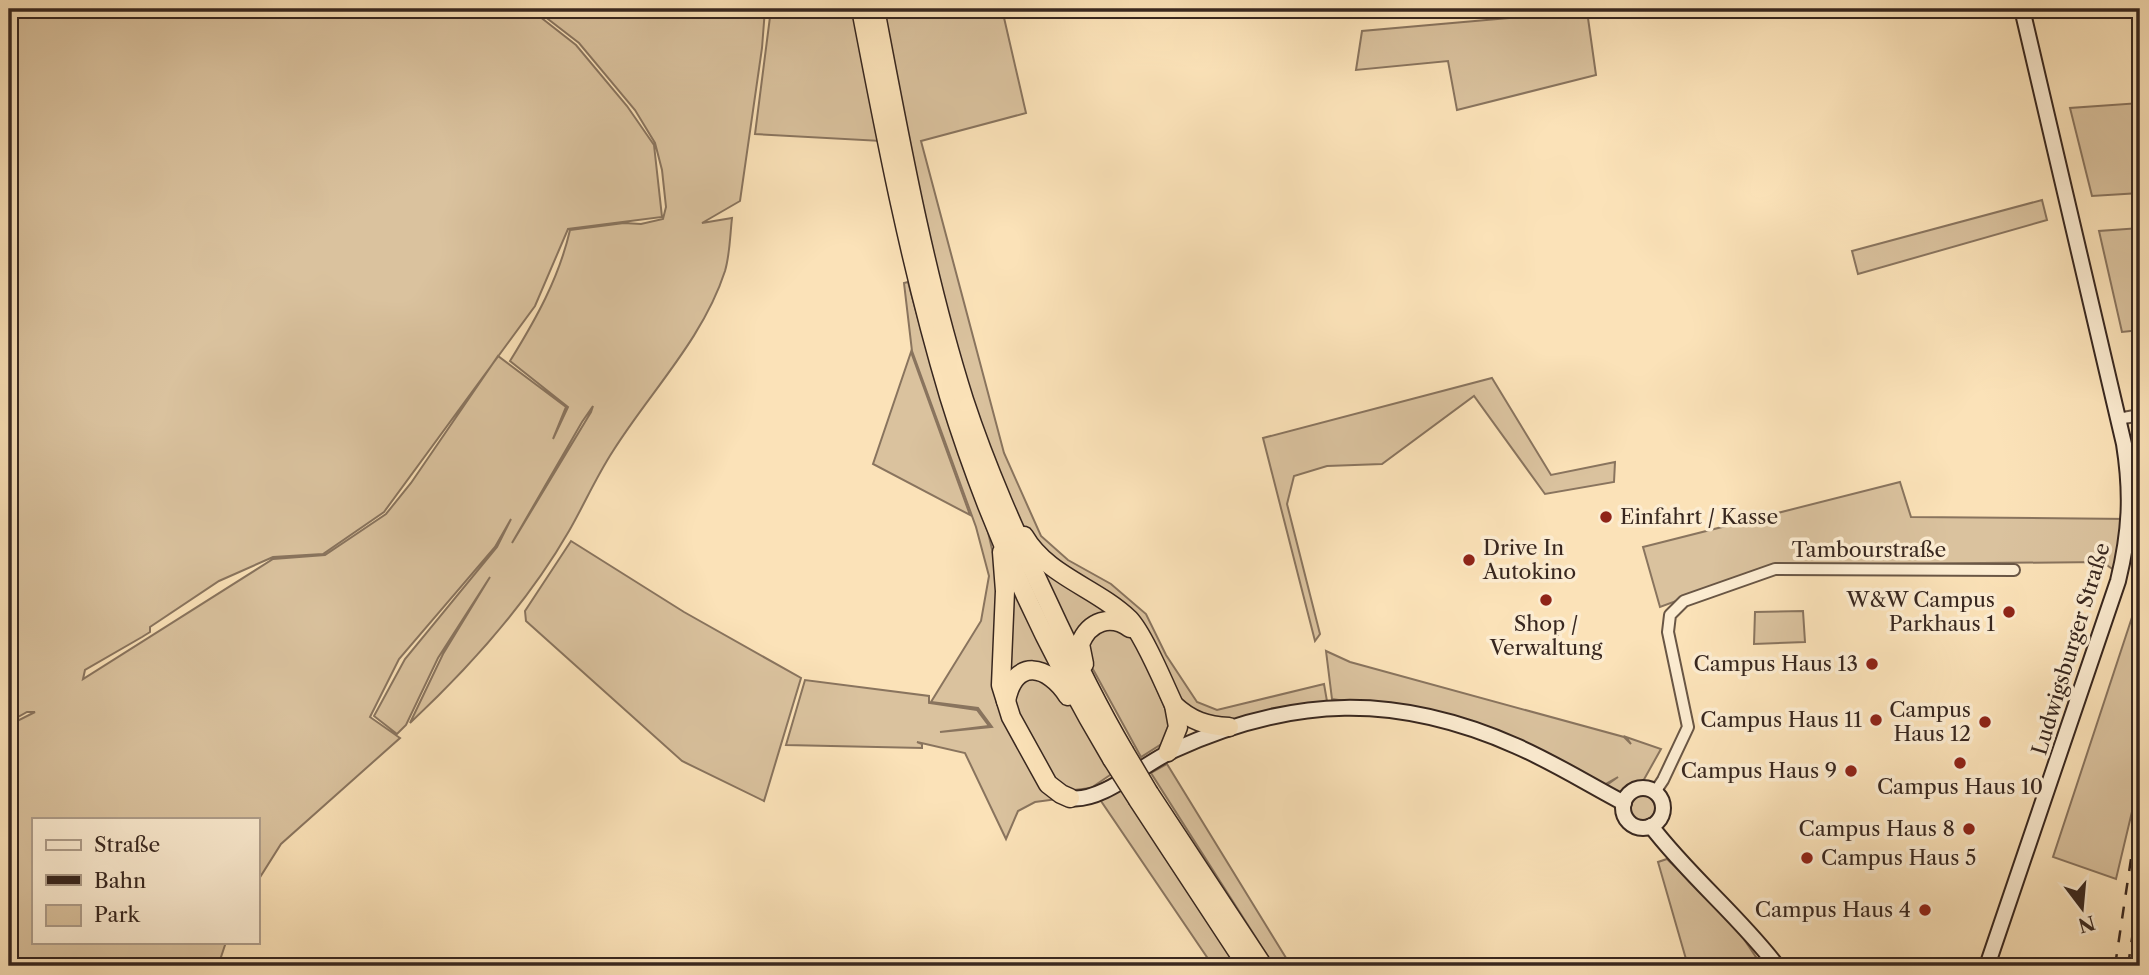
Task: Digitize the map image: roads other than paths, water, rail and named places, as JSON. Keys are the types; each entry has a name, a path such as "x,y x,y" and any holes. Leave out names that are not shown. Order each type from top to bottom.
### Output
{"highway":[{"path":"861,9 897,190 924,307 950,398 1000,537 1089,706 1247,966"},
{"path":"875,9 910,188 937,302 964,399 1000,500 1089,706"},
{"path":"1000,500 1029,544 1051,566 1105,600 1131,621 1174,705 1178,727 1168,752"},
{"path":"1000,537 1005,592 1000,685 1012,717 1048,783 1054,790 1070,798"},
{"path":"1089,706 1094,688 1081,652 1083,636 1098,622 1112,620 1122,622 1139,634"},
{"path":"1006,701 1013,680 1021,672 1033,670 1044,672 1055,679 1072,702 1089,706"},
{"path":"1174,705 1197,722 1229,727"},
{"path":"1144,797 1264,966"}],"main road":[{"name":"Ludwigsburger Straße","path":"1987,966 2118,581 2130,519 2129,479 2118,419 2022,9"},
{"path":"1070,798 1094,796 1168,752 1229,727 1328,707 1354,706 1421,715 1478,731 1516,745 1624,803"},
{"path":"1643,788 1655,792 1662,803 1661,817 1645,828 1633,825 1625,815 1624,803 1631,792 1643,788"},
{"path":"1651,826 1743,924 1777,966"}],"street":[{"path":"2118,419 2140,415"},
{"name":"Tambourstraße","path":"1655,792 1688,727 1668,632 1670,615 1684,601 1775,569 2014,570"}],"railway":[{"path":"2115,966 2140,811"},
{"path":"2128,966 2140,884"}],"place":[{"name":"Einfahrt / Kasse","path":"1606,517"},
{"name":"Drive In Autokino","path":"1469,560"},
{"name":"Shop / Verwaltung","path":"1546,600"},
{"name":"W&W Campus Parkhaus 1","path":"2009,612"},
{"name":"Campus Haus 13","path":"1872,664"},
{"name":"Campus Haus 11","path":"1876,720"},
{"name":"Campus Haus 12","path":"1985,722"},
{"name":"Campus Haus 10","path":"1960,763"},
{"name":"Campus Haus 9","path":"1851,771"},
{"name":"Campus Haus 8","path":"1969,829"},
{"name":"Campus Haus 5","path":"1807,858"},
{"name":"Campus Haus 4","path":"1925,910"}]}
